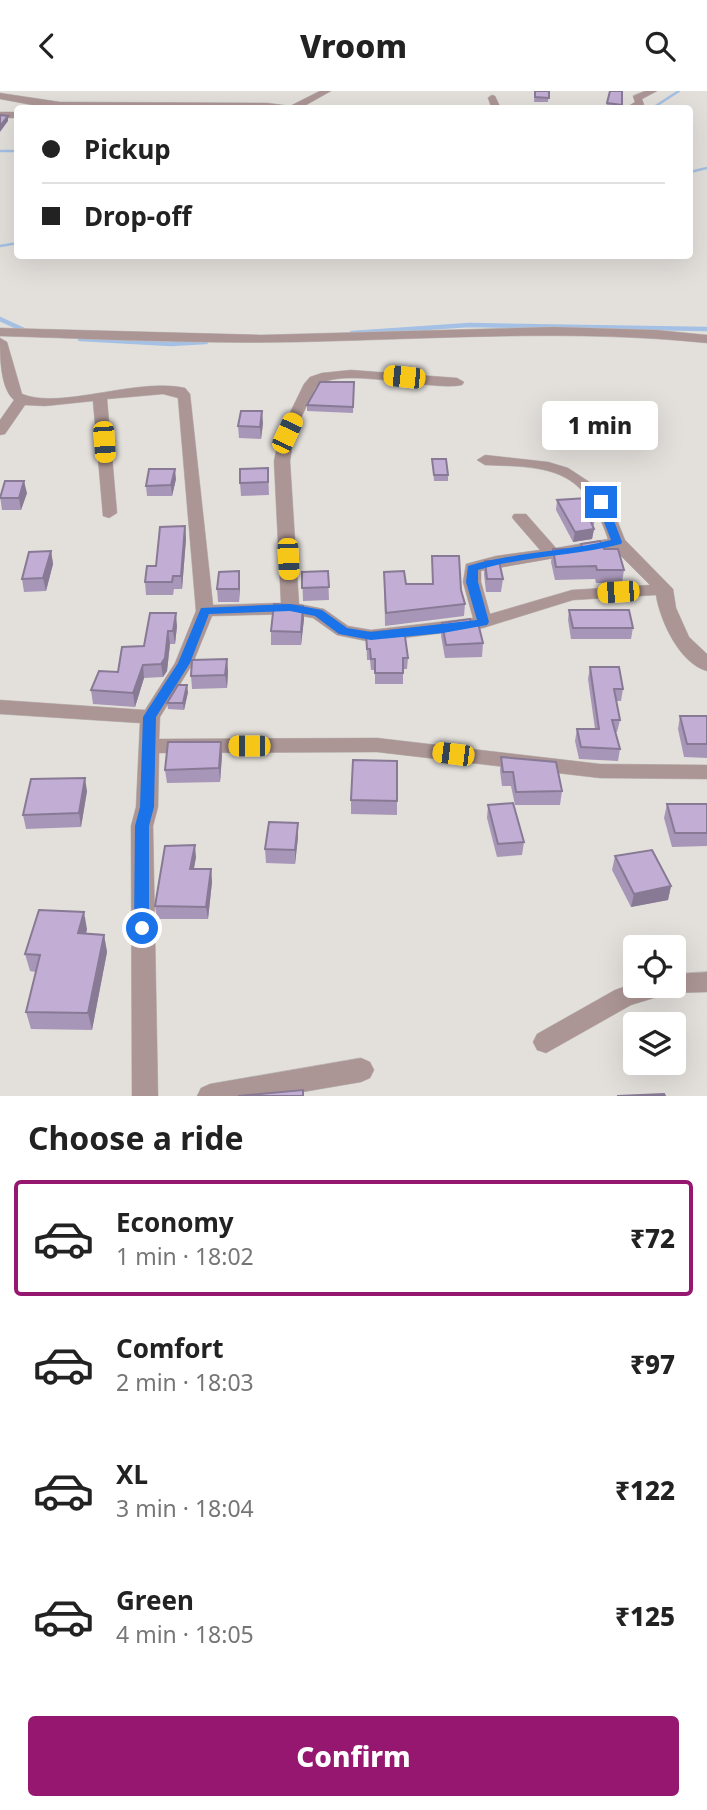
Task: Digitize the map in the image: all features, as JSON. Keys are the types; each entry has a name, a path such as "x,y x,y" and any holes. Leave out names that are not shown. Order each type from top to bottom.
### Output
{"street":[{"path":"299,105 327,91"},
{"path":"636,105 640,103 636,98 638,95 653,91"},
{"path":"0,96 48,105"},
{"path":"492,98 496,105"},
{"path":"0,332 115,338 298,338 571,329 642,331 707,339"},
{"path":"0,342 16,396 21,400 34,403 152,387 180,391 185,397 205,611 184,663 149,717 147,807 142,826 145,1096"},
{"path":"290,608 282,461 287,433 309,387 316,380 327,376 351,374 457,382"},
{"path":"100,395 109,513"},
{"path":"0,431 21,400"},
{"path":"485,460 536,463 561,468 582,480 601,502 617,542 663,589 667,608 681,639 707,665"},
{"path":"520,517 551,553"},
{"path":"483,622 472,582 472,568 496,561 583,550 617,542"},
{"path":"205,611 290,608 318,613 343,631 371,636 483,622 572,595 663,589"},
{"path":"0,707 149,717"},
{"path":"147,746 377,745 600,771 707,772"},
{"path":"686,983 707,982"},
{"path":"546,1042 623,998"},
{"path":"210,1096 361,1070"}],"building":[{"path":"535,91 549,91 549,98 535,97"},
{"path":"610,91 622,91 622,105 607,103"},
{"path":"0,115 8,116 0,126"},
{"path":"320,382 354,382 353,407 307,405"},
{"path":"241,411 262,411 260,427 238,426"},
{"path":"432,459 446,459 448,475 434,475"},
{"path":"268,468 268,482 240,483 240,469"},
{"path":"149,469 175,469 171,485 146,486"},
{"path":"5,481 24,481 19,498 0,498"},
{"path":"587,498 595,515 588,515 594,529 575,532 557,500"},
{"path":"185,526 181,576 173,576 172,582 145,582 147,566 156,566 160,527"},
{"path":"600,541 604,549 618,549 624,570 597,570 596,566 556,567 553,549 583,549 581,544"},
{"path":"51,551 43,578 22,579 29,552"},
{"path":"432,556 459,556 461,590 465,604 386,613 384,572 404,571 406,584 433,584"},
{"path":"485,561 499,561 503,579 487,579"},
{"path":"239,571 239,589 217,589 219,572"},
{"path":"328,571 329,587 302,588 302,572"},
{"path":"274,604 303,606 301,632 271,631"},
{"path":"569,610 629,610 633,628 573,628"},
{"path":"150,613 176,613 173,631 168,631 165,658 161,664 143,665 133,693 91,690 99,671 118,672 122,647 144,646"},
{"path":"470,619 471,623 478,623 483,643 446,645 442,623"},
{"path":"404,629 408,658 403,658 403,673 375,673 375,659 371,659 370,649 367,649 366,633"},
{"path":"227,659 225,675 191,676 192,660"},
{"path":"590,667 619,667 623,689 614,689 620,720 612,720 620,749 581,747 577,729 599,729"},
{"path":"178,685 187,685 183,703 167,703"},
{"path":"680,716 707,716 707,744 687,744"},
{"path":"168,742 221,742 219,768 165,770"},
{"path":"501,757 556,762 562,791 516,792 513,772 503,772"},
{"path":"353,760 397,761 397,801 351,800"},
{"path":"85,778 79,813 23,815 31,779"},
{"path":"513,803 524,842 498,844 488,805"},
{"path":"667,804 707,804 707,833 675,833"},
{"path":"269,822 298,823 295,850 265,849"},
{"path":"195,845 190,869 211,869 206,907 155,906 165,846"},
{"path":"652,850 671,886 634,894 615,856"},
{"path":"39,910 84,912 78,933 104,935 88,1013 26,1012 40,955 25,954"},
{"path":"303,1090 303,1096 238,1096"},
{"path":"664,1094 665,1096 617,1096"}],"waterway":[{"path":"657,105 679,91"},
{"path":"0,151 14,151"},
{"path":"693,171 707,168"},
{"path":"0,246 14,244"},
{"path":"0,319 26,331"},
{"path":"352,333 469,325 707,329"},
{"path":"80,339 171,344 206,342"}],"route":[{"path":"142,928 142,826 147,807 149,717 184,663 205,611 290,608 318,613 343,631 371,636 483,622 472,582 472,568 496,561 583,550 617,542 601,502"}]}
